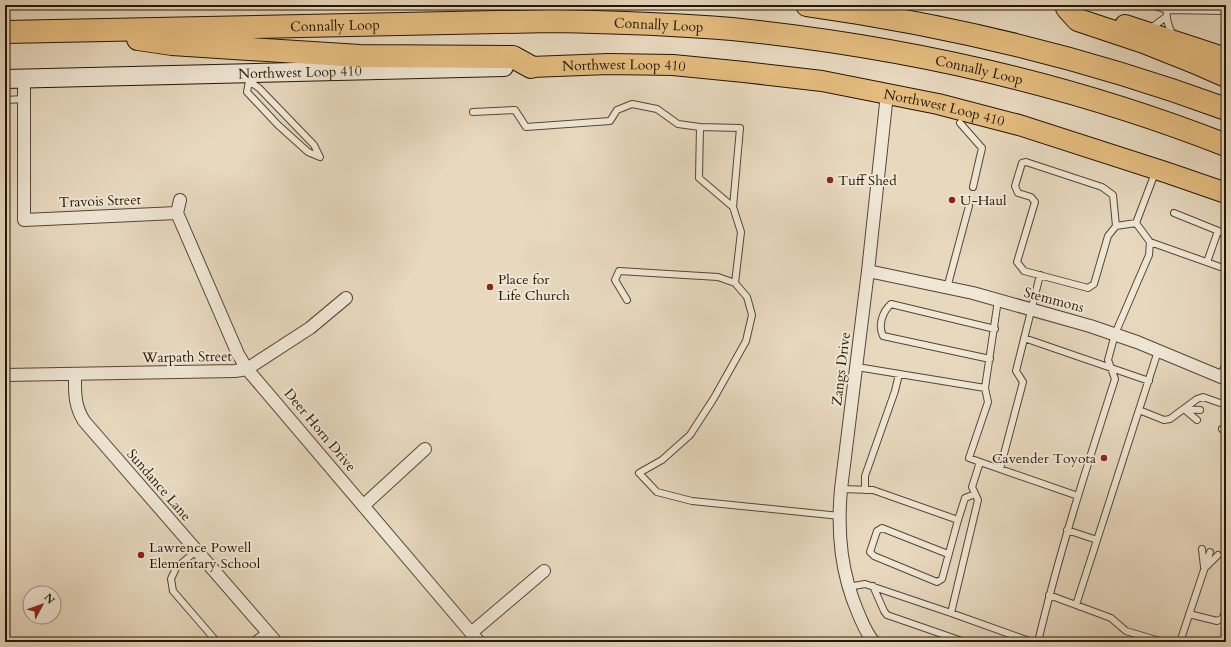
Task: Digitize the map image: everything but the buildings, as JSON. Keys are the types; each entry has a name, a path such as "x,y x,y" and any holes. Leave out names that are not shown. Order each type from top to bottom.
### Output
{"highway":[{"path":"806,5 919,23 1036,50 1132,77 1226,110"},
{"path":"1061,7 1078,20 1152,44 1226,76"},
{"name":"Connally Loop","path":"5,32 552,21 632,22 732,29 872,48 937,60 1009,76 1143,115 1226,145"},
{"path":"72,30 172,44 327,54 387,57 512,56 531,67"}],"main road":[{"path":"1061,7 1146,31 1226,58"},
{"name":"Northwest Loop 410","path":"5,79 248,77 608,64 673,65 822,81 938,104 1031,129 1157,169 1226,193"}],"street":[{"path":"24,78 24,99"},
{"name":"Zangs Drive","path":"874,642 861,619 848,587 841,557 840,516 841,489 857,367 887,94"},
{"name":"Travois Street","path":"24,99 24,220 177,213"},
{"path":"177,213 180,200"},
{"name":"Deer Horn Drive","path":"177,213 238,354 248,369 475,638"},
{"name":"Stemmons","path":"868,272 998,300 1090,326 1115,334 1223,377"},
{"name":"Warpath Street","path":"5,375 235,371 248,369 310,328 346,298"},
{"name":"Sundance Lane","path":"75,374 76,403 78,411 84,421 276,642"},
{"path":"364,505 425,449"},
{"path":"475,638 544,571"}],"lane":[{"path":"1152,5 1167,8 1226,9"},
{"path":"1167,8 1166,17 1170,30 1177,41"},
{"path":"1146,31 1157,25 1166,17"},
{"path":"248,77 314,145 320,157 308,152 278,125 247,92 248,77"},
{"path":"5,100 24,99"},
{"path":"473,112 515,110 526,127 610,121 617,110 632,104 657,109 678,124 700,128 740,128 733,207 741,232 735,283"},
{"path":"960,123 982,148 973,187"},
{"path":"700,128 699,178 733,207"},
{"path":"1116,226 1113,195 1102,187 1026,162 1022,163 1015,186 1018,193 1031,197 1035,202 1017,262 1024,271 1088,288 1094,284 1108,236 1116,226 1136,223"},
{"path":"1136,223 1157,169"},
{"path":"947,288 969,206"},
{"path":"1174,213 1226,234"},
{"path":"1136,223 1150,242 1226,269"},
{"path":"1207,262 1218,230"},
{"path":"1038,642 1067,530 1115,379 1108,360 1115,334 1150,255 1150,242"},
{"path":"627,300 615,280 619,271 718,277 735,283 747,297 752,315 746,341 714,398 690,435 662,460 639,474 657,492 692,501 840,516"},
{"path":"1000,469 1023,382 1016,371 1040,275"},
{"path":"998,300 986,388 988,402 969,458 1078,496"},
{"path":"990,359 883,336 880,329 885,310 891,304 995,329"},
{"path":"1024,338 1149,381"},
{"path":"1076,605 1158,351"},
{"path":"1223,377 1226,364"},
{"path":"857,367 986,388"},
{"path":"865,490 865,476 895,391 899,374"},
{"path":"1139,410 1164,420 1170,419 1197,399 1203,397 1226,405"},
{"path":"1184,409 1200,410"},
{"path":"1184,409 1197,420"},
{"path":"951,613 978,500 972,487 980,462"},
{"path":"841,489 873,490 958,520"},
{"path":"948,554 882,528 877,531 870,552 874,556 937,582 942,579 965,498 975,494"},
{"path":"1067,530 1097,540"},
{"path":"1202,549 1204,569"},
{"path":"196,551 176,568 171,579 173,591 217,642"},
{"path":"1180,642 1210,552"},
{"path":"1204,569 1218,555"},
{"path":"848,587 865,584 873,586 1032,642"},
{"path":"873,586 887,615 965,642"},
{"path":"1049,595 1111,618 1126,631 1163,642"},
{"path":"1189,614 1217,621 1223,618 1226,609"},
{"path":"252,642 267,632"}],"place":[{"name":"Tuff Shed","path":"830,180"},
{"name":"U-Haul","path":"952,200"},
{"name":"Place for Life Church","path":"490,287"},
{"name":"Cavender Toyota","path":"1104,458"},
{"name":"Lawrence Powell Elementary School","path":"141,555"}]}
